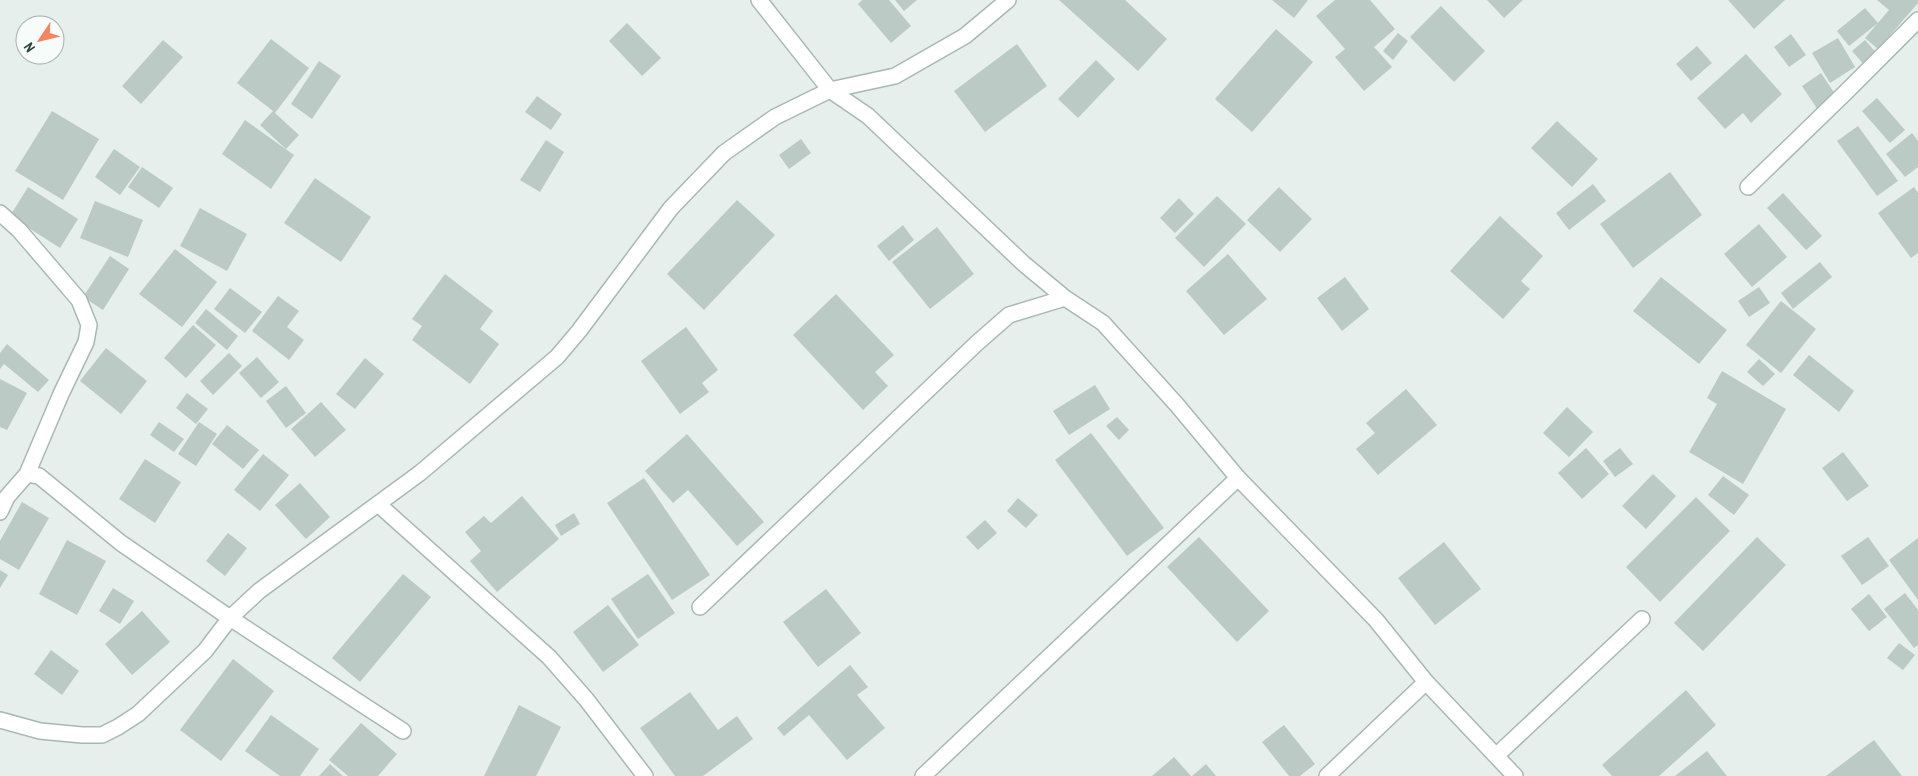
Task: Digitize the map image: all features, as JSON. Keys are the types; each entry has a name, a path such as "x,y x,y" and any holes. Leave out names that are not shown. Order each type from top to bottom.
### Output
{"street":[{"path":"759,0 830,90 868,116 1024,264 1064,298 1103,323 1177,405 1238,478 1376,620 1426,682 1515,776"},
{"path":"0,720 40,731 82,735 102,734 138,714 205,651 230,618 259,591 420,473 558,357 671,208 724,153 775,117 830,90 895,76 965,36 1008,0"},
{"path":"1748,187 1918,20"},
{"path":"0,213 39,252 79,300 89,325 86,342 61,394 27,474 7,497 0,512"},
{"path":"700,607 977,343 1009,315 1064,298"},
{"path":"27,474 39,476 121,543 230,618 403,731"},
{"path":"923,776 1238,478"},
{"path":"378,504 549,657 586,699 645,776"},
{"path":"1497,755 1642,619"},
{"path":"1327,776 1426,682"}],"building":[{"path":"862,0 889,0 911,26 891,43 858,4"},
{"path":"895,0 917,0 904,11"},
{"path":"1059,0 1125,0 1167,39 1138,71"},
{"path":"1272,0 1308,0 1294,18"},
{"path":"1335,0 1370,0 1395,29 1374,47 1392,67 1364,91 1335,57 1345,49 1316,16"},
{"path":"1487,0 1523,0 1504,18"},
{"path":"1728,0 1785,0 1754,29"},
{"path":"1877,0 1918,0 1918,3 1878,49 1865,38 1889,10"},
{"path":"1441,6 1485,51 1454,82 1410,37"},
{"path":"1865,8 1878,23 1849,46 1837,31"},
{"path":"627,23 661,58 642,76 609,41"},
{"path":"1276,29 1313,62 1252,132 1215,99"},
{"path":"1398,33 1408,41 1393,60 1383,51"},
{"path":"1791,34 1806,55 1789,67 1774,47"},
{"path":"1838,38 1855,67 1830,83 1812,53"},
{"path":"271,39 309,68 275,113 299,135 286,149 260,125 273,111 237,83"},
{"path":"163,40 183,57 141,104 122,86"},
{"path":"1865,40 1879,56 1866,67 1852,51"},
{"path":"1017,44 1047,86 985,132 954,91"},
{"path":"1697,46 1712,63 1691,81 1676,64"},
{"path":"1746,54 1782,94 1751,123 1743,113 1725,129 1697,98"},
{"path":"1096,60 1115,79 1078,118 1058,99"},
{"path":"319,61 341,76 312,119 291,104"},
{"path":"1821,73 1837,97 1818,110 1802,86"},
{"path":"537,96 562,114 551,130 525,112"},
{"path":"1877,98 1905,130 1890,143 1862,111"},
{"path":"52,111 99,139 63,200 15,171"},
{"path":"245,120 294,155 271,189 222,154"},
{"path":"1557,121 1598,159 1572,187 1531,148"},
{"path":"1858,126 1898,181 1877,196 1837,141"},
{"path":"1912,133 1918,141 1918,167 1905,177 1886,154"},
{"path":"801,139 811,153 789,169 779,155"},
{"path":"546,140 564,152 540,192 520,180"},
{"path":"114,149 140,167 120,195 95,177"},
{"path":"142,167 173,188 159,208 128,187"},
{"path":"1670,172 1702,215 1633,268 1600,224"},
{"path":"315,178 371,217 341,262 284,223"},
{"path":"1593,184 1606,201 1569,230 1556,213"},
{"path":"28,187 78,219 60,248 10,216"},
{"path":"1279,187 1312,219 1280,252 1247,220"},
{"path":"1914,187 1918,193 1918,253 1911,258 1878,213"},
{"path":"1783,193 1822,236 1806,250 1767,208"},
{"path":"1217,196 1246,224 1204,267 1175,238"},
{"path":"1179,198 1194,214 1175,233 1160,218"},
{"path":"737,200 775,235 704,310 667,274"},
{"path":"95,201 143,220 128,257 80,238"},
{"path":"200,208 247,234 227,271 180,246"},
{"path":"1500,216 1543,256 1521,281 1530,289 1503,319 1450,271"},
{"path":"1759,224 1787,257 1752,287 1724,254"},
{"path":"903,225 914,240 889,261 877,246"},
{"path":"937,227 974,274 930,309 892,262"},
{"path":"175,249 217,282 182,327 139,294"},
{"path":"1228,254 1267,299 1224,335 1186,291"},
{"path":"110,256 129,269 103,310 83,297"},
{"path":"1820,262 1832,277 1793,309 1781,293"},
{"path":"445,274 493,311 480,329 499,344 470,384 412,340 422,326 412,319"},
{"path":"1345,277 1369,309 1342,331 1317,298"},
{"path":"1661,277 1727,330 1699,364 1633,311"},
{"path":"1759,287 1770,303 1749,317 1738,301"},
{"path":"230,288 262,312 245,333 214,309"},
{"path":"836,294 894,355 875,372 888,386 863,410 793,335"},
{"path":"278,296 299,311 287,327 304,340 289,360 252,331"},
{"path":"1781,301 1816,329 1781,373 1746,345"},
{"path":"206,309 238,336 227,350 195,323"},
{"path":"193,325 216,345 186,378 164,358"},
{"path":"686,327 718,370 702,383 709,392 680,414 641,361"},
{"path":"7,344 49,380 38,392 4,364 0,369 0,353"},
{"path":"106,348 147,381 121,414 80,381"},
{"path":"229,353 242,366 213,395 200,381"},
{"path":"1809,355 1854,391 1839,412 1793,375"},
{"path":"257,357 279,382 261,398 239,373"},
{"path":"365,358 384,374 355,409 336,394"},
{"path":"1759,359 1775,374 1763,386 1747,372"},
{"path":"1722,371 1786,409 1743,484 1689,452 1717,404 1707,398"},
{"path":"0,379 27,393 7,430 0,427"},
{"path":"1095,385 1110,409 1069,435 1053,411"},
{"path":"286,386 306,413 286,428 266,401"},
{"path":"1406,389 1437,425 1378,475 1356,449 1375,433 1366,423"},
{"path":"187,393 208,409 196,424 176,408"},
{"path":"321,402 346,430 315,457 291,429"},
{"path":"1567,407 1593,432 1569,457 1543,433"},
{"path":"1117,417 1129,430 1119,440 1106,426"},
{"path":"159,422 184,439 174,452 150,435"},
{"path":"199,422 217,434 196,466 178,454"},
{"path":"227,425 259,450 243,469 212,444"},
{"path":"1091,433 1164,528 1127,556 1055,460"},
{"path":"687,434 764,522 737,546 688,490 673,503 645,471"},
{"path":"1586,448 1609,474 1582,499 1558,473"},
{"path":"1620,448 1633,464 1615,477 1603,461"},
{"path":"1843,452 1869,486 1847,501 1822,468"},
{"path":"263,454 289,475 260,511 234,490"},
{"path":"145,459 181,482 155,523 119,499"},
{"path":"1653,474 1676,496 1646,529 1622,506"},
{"path":"1723,476 1749,495 1734,515 1708,495"},
{"path":"644,478 710,575 672,600 607,503"},
{"path":"300,483 330,517 306,539 275,505"},
{"path":"522,496 559,539 497,592 470,561 481,551 465,532 484,516 491,523"},
{"path":"1696,497 1730,531 1660,602 1626,567"},
{"path":"1018,498 1038,515 1026,528 1007,511"},
{"path":"22,502 49,518 19,570 0,559 0,541"},
{"path":"574,513 580,524 561,536 555,525"},
{"path":"985,520 997,533 978,550 966,537"},
{"path":"228,533 247,548 225,576 206,561"},
{"path":"1199,537 1269,611 1237,642 1167,567"},
{"path":"1757,537 1786,565 1703,651 1674,623"},
{"path":"1868,537 1889,566 1862,585 1841,556"},
{"path":"1918,538 1918,600 1889,560"},
{"path":"67,540 106,561 77,615 39,594"},
{"path":"1444,542 1481,589 1435,625 1398,578"},
{"path":"0,570 8,575 0,588"},
{"path":"403,574 431,597 360,682 332,658"},
{"path":"648,574 675,613 638,639 611,599"},
{"path":"113,588 134,601 120,624 99,611"},
{"path":"826,589 861,633 818,667 783,622"},
{"path":"1905,593 1918,610 1918,645 1914,648 1884,609"},
{"path":"1869,594 1887,617 1869,631 1851,609"},
{"path":"608,605 639,645 603,672 573,632"},
{"path":"142,611 170,642 132,675 105,644"},
{"path":"1899,643 1915,655 1903,670 1887,658"},
{"path":"51,650 79,671 62,695 34,674"},
{"path":"233,659 274,691 221,761 180,730"},
{"path":"850,665 868,687 857,695 885,728 847,760 809,715 784,736 777,728"},
{"path":"1686,690 1716,725 1659,776 1612,776 1602,765"},
{"path":"690,692 718,730 737,716 753,739 703,776 675,776 640,728"},
{"path":"519,705 561,727 536,776 484,776"},
{"path":"271,715 319,749 300,776 280,776 245,751"},
{"path":"361,723 397,754 378,776 348,776 329,760"},
{"path":"1284,725 1315,764 1300,776 1289,776 1262,742"},
{"path":"1874,740 1902,776 1826,776"},
{"path":"1707,751 1727,776 1675,776"},
{"path":"1174,757 1191,776 1152,776"},
{"path":"330,764 343,776 319,776"},
{"path":"1206,764 1216,776 1192,776"}]}
